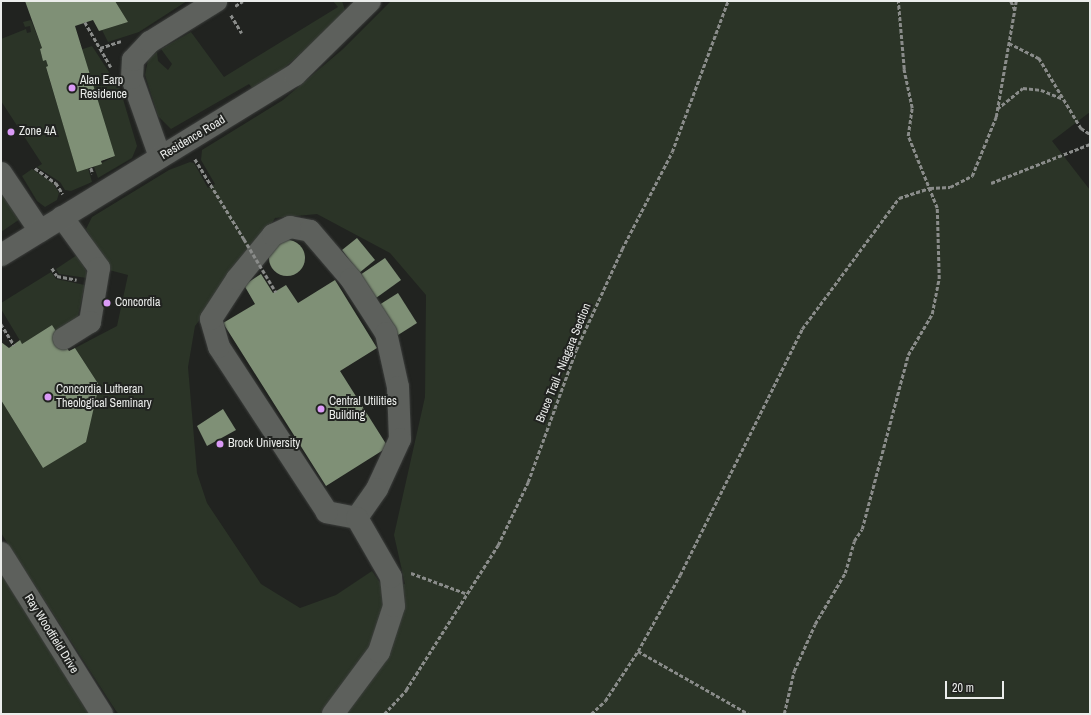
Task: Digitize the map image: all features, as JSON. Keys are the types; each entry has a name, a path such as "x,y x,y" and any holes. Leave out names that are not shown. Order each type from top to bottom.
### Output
{"street":[{"name":"Residence Road","path":"1,255 40,231 65,209 160,158 295,75 364,3"},
{"path":"160,158 132,78 133,60 150,42 222,7"},
{"path":"1,173 40,231"},
{"path":"64,338 90,322 99,268 65,209"},
{"path":"333,714 357,684 381,645 394,606 391,577 357,518 327,512 219,347 211,319 237,279 273,235 290,227 310,231 351,279 386,333 398,387 400,439 377,490 357,518"},
{"name":"Ray Woodfield Drive","path":"1,553 102,714"}],"path":[{"name":"Bruce Trail - Niagara Section","path":"384,714 406,690 465,593 498,545 528,482 576,350 622,249 672,152 728,1"},
{"path":"784,714 794,671 815,624 845,574 854,541 862,529 908,355 932,314 939,279 937,208 908,136 912,108 904,69 898,1"},
{"path":"1011,1 1015,10"},
{"path":"591,714 605,701 638,651 680,575 802,329 899,198 930,188 950,187 972,176 997,109 1016,1"},
{"path":"222,7 242,33"},
{"path":"85,22 114,72"},
{"path":"99,48 130,38"},
{"path":"1009,43 1039,58 1081,128 1090,134"},
{"path":"997,109 1023,88 1040,90 1064,99"},
{"path":"185,142 276,292"},
{"path":"991,183 1090,144"},
{"path":"35,168 56,183 65,209"},
{"path":"52,268 57,276 79,281"},
{"path":"1,324 14,345"},
{"path":"383,562 465,593"},
{"path":"638,651 749,714"}],"green space":[{"path":"115,1 187,1 139,32 108,42 102,30 128,22"},
{"path":"333,1 342,1 346,13 282,70 187,130 182,131 252,88 249,84 171,129 158,116 145,75 148,60 157,52 158,61 168,70 172,64 161,49 191,32 224,77 338,7"},
{"path":"391,1 1090,1 1090,112 1052,141 1090,190 1090,714 119,714 1,533 1,400 43,468 99,385 75,348 117,326 128,275 109,270 86,229 92,217 169,170 190,162 194,163 208,188 215,184 201,160 202,150 283,100 343,49","holes":["317,214 390,253 426,295 425,397 394,535 405,584 383,587 372,571 336,595 300,608 261,584 207,503 197,473 188,367 195,326 262,240 275,218"]},
{"path":"31,20 42,48 40,49 43,61 46,60 48,66 46,68 77,171 88,168 92,182 71,191 65,190 60,182 37,167 42,164 1,101 1,39 26,29 27,33 31,32 30,26 25,27 23,22"},
{"path":"92,46 120,89 137,146 132,158 98,178 94,167 115,156 80,50"},
{"path":"32,169 53,183 59,193 57,200 45,207 37,201 22,176"},
{"path":"1,190 20,219 1,232"},
{"path":"77,255 88,274 87,278 59,274 56,269"},
{"path":"51,272 56,279 85,285 77,320 57,333 52,325 22,344 1,309 1,303"},
{"path":"1,573 90,714 1,714"}],"building":[{"name":"Alan Earp Residence","path":"25,1 115,1 128,22 99,31 93,20 75,26 115,156 101,161 102,164 77,172 46,67 48,66 46,60 43,61 40,49 42,48"},
{"path":"357,238 375,260 359,273 342,250"},
{"path":"291,240 300,245 304,251 304,265 300,271 291,276 283,276 274,271 270,265 269,254 274,245 280,241"},
{"path":"385,258 401,280 376,298 360,275"},
{"name":"Central Utilities Building","path":"261,274 273,293 286,285 298,303 335,280 377,348 340,371 388,447 326,486 223,323 255,304 244,285"},
{"path":"398,293 417,323 398,335 379,305"},
{"name":"Concordia Lutheran Theological Seminary","path":"52,325 69,351 75,348 99,385 86,442 43,468 1,400 1,342 9,348 20,340 22,344"},
{"path":"223,409 236,430 207,446 197,426"}],"place":[{"name":"Alan Earp Residence","path":"72,88"},
{"name":"Zone 4A","path":"11,132"},
{"name":"Concordia","path":"107,303"},
{"name":"Concordia Lutheran Theological Seminary","path":"48,397"},
{"name":"Central Utilities Building","path":"321,409"},
{"name":"Brock University","path":"220,444"}]}
